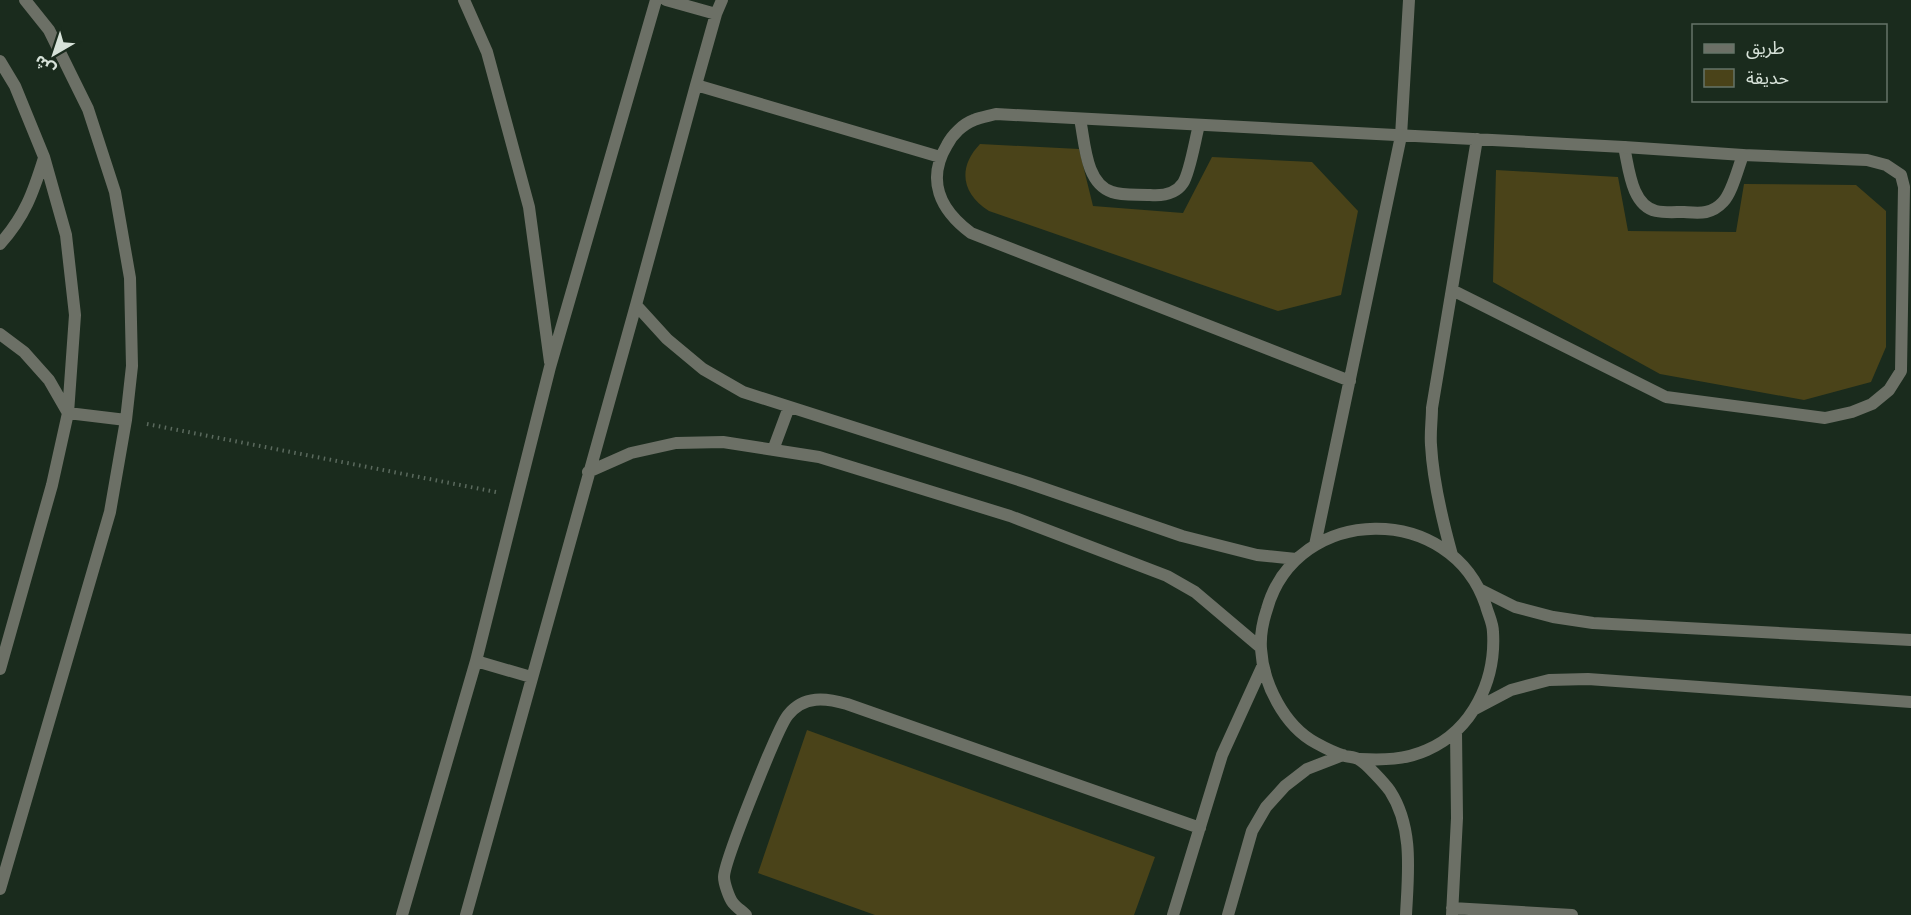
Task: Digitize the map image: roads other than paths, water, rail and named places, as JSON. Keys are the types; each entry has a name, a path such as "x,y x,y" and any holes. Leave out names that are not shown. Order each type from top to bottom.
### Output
{"street":[{"path":"0,889 110,512 126,420 132,366 130,278 115,192 88,109 49,30 25,0"},
{"path":"464,0 487,52 529,207 550,368"},
{"path":"402,915 476,661 550,368 656,0"},
{"path":"666,0 716,14"},
{"path":"465,915 696,85 722,0"},
{"path":"1315,545 1401,135 1409,0"},
{"path":"0,61 15,86 44,157 66,235 75,315 68,413 52,485 0,669"},
{"path":"696,85 940,157"},
{"path":"1350,381 971,232 956,222 945,208 938,192 937,174 940,157 952,135 972,120 996,114 1867,160 1886,165 1901,176 1904,187 1901,371 1889,390 1872,404 1852,412 1825,418 1666,397 1452,290"},
{"path":"1080,119 1090,168 1095,179 1103,187 1113,193 1163,196 1174,192 1183,183 1199,125"},
{"path":"1452,555 1441,516 1431,444 1432,408 1477,140"},
{"path":"1624,147 1633,186 1645,205 1655,211 1706,213 1717,208 1725,200 1743,155"},
{"path":"0,244 13,230 32,196 44,157"},
{"path":"636,305 667,339 703,369 743,392 1028,483 1182,536 1257,555 1296,559"},
{"path":"0,334 24,352 49,380 68,413"},
{"path":"773,450 789,407"},
{"path":"68,413 126,420"},
{"path":"588,472 631,453 676,443 723,442 819,457 1010,516 1167,576 1195,592 1260,647"},
{"path":"1475,710 1491,671 1493,630 1481,590 1468,571 1452,555 1409,532 1385,528 1361,528 1315,545 1296,559 1280,578 1269,600 1262,623 1260,647 1272,695 1290,721 1313,742 1343,755 1360,759 1394,760 1427,750 1456,731 1475,710 1511,690 1549,680 1588,679 1911,702"},
{"path":"1481,590 1515,607 1553,617 1593,623 1911,640"},
{"path":"476,661 531,676"},
{"path":"1173,915 1222,755 1263,665"},
{"path":"747,915 732,903 724,877 731,850 779,733 789,714 806,702 827,698 847,704 1200,828"},
{"path":"1456,731 1457,818 1452,911 1572,915"},
{"path":"1228,915 1252,831 1266,807 1285,786 1307,769 1343,755"},
{"path":"1360,759 1390,791 1402,820 1409,851 1406,915"}]}
